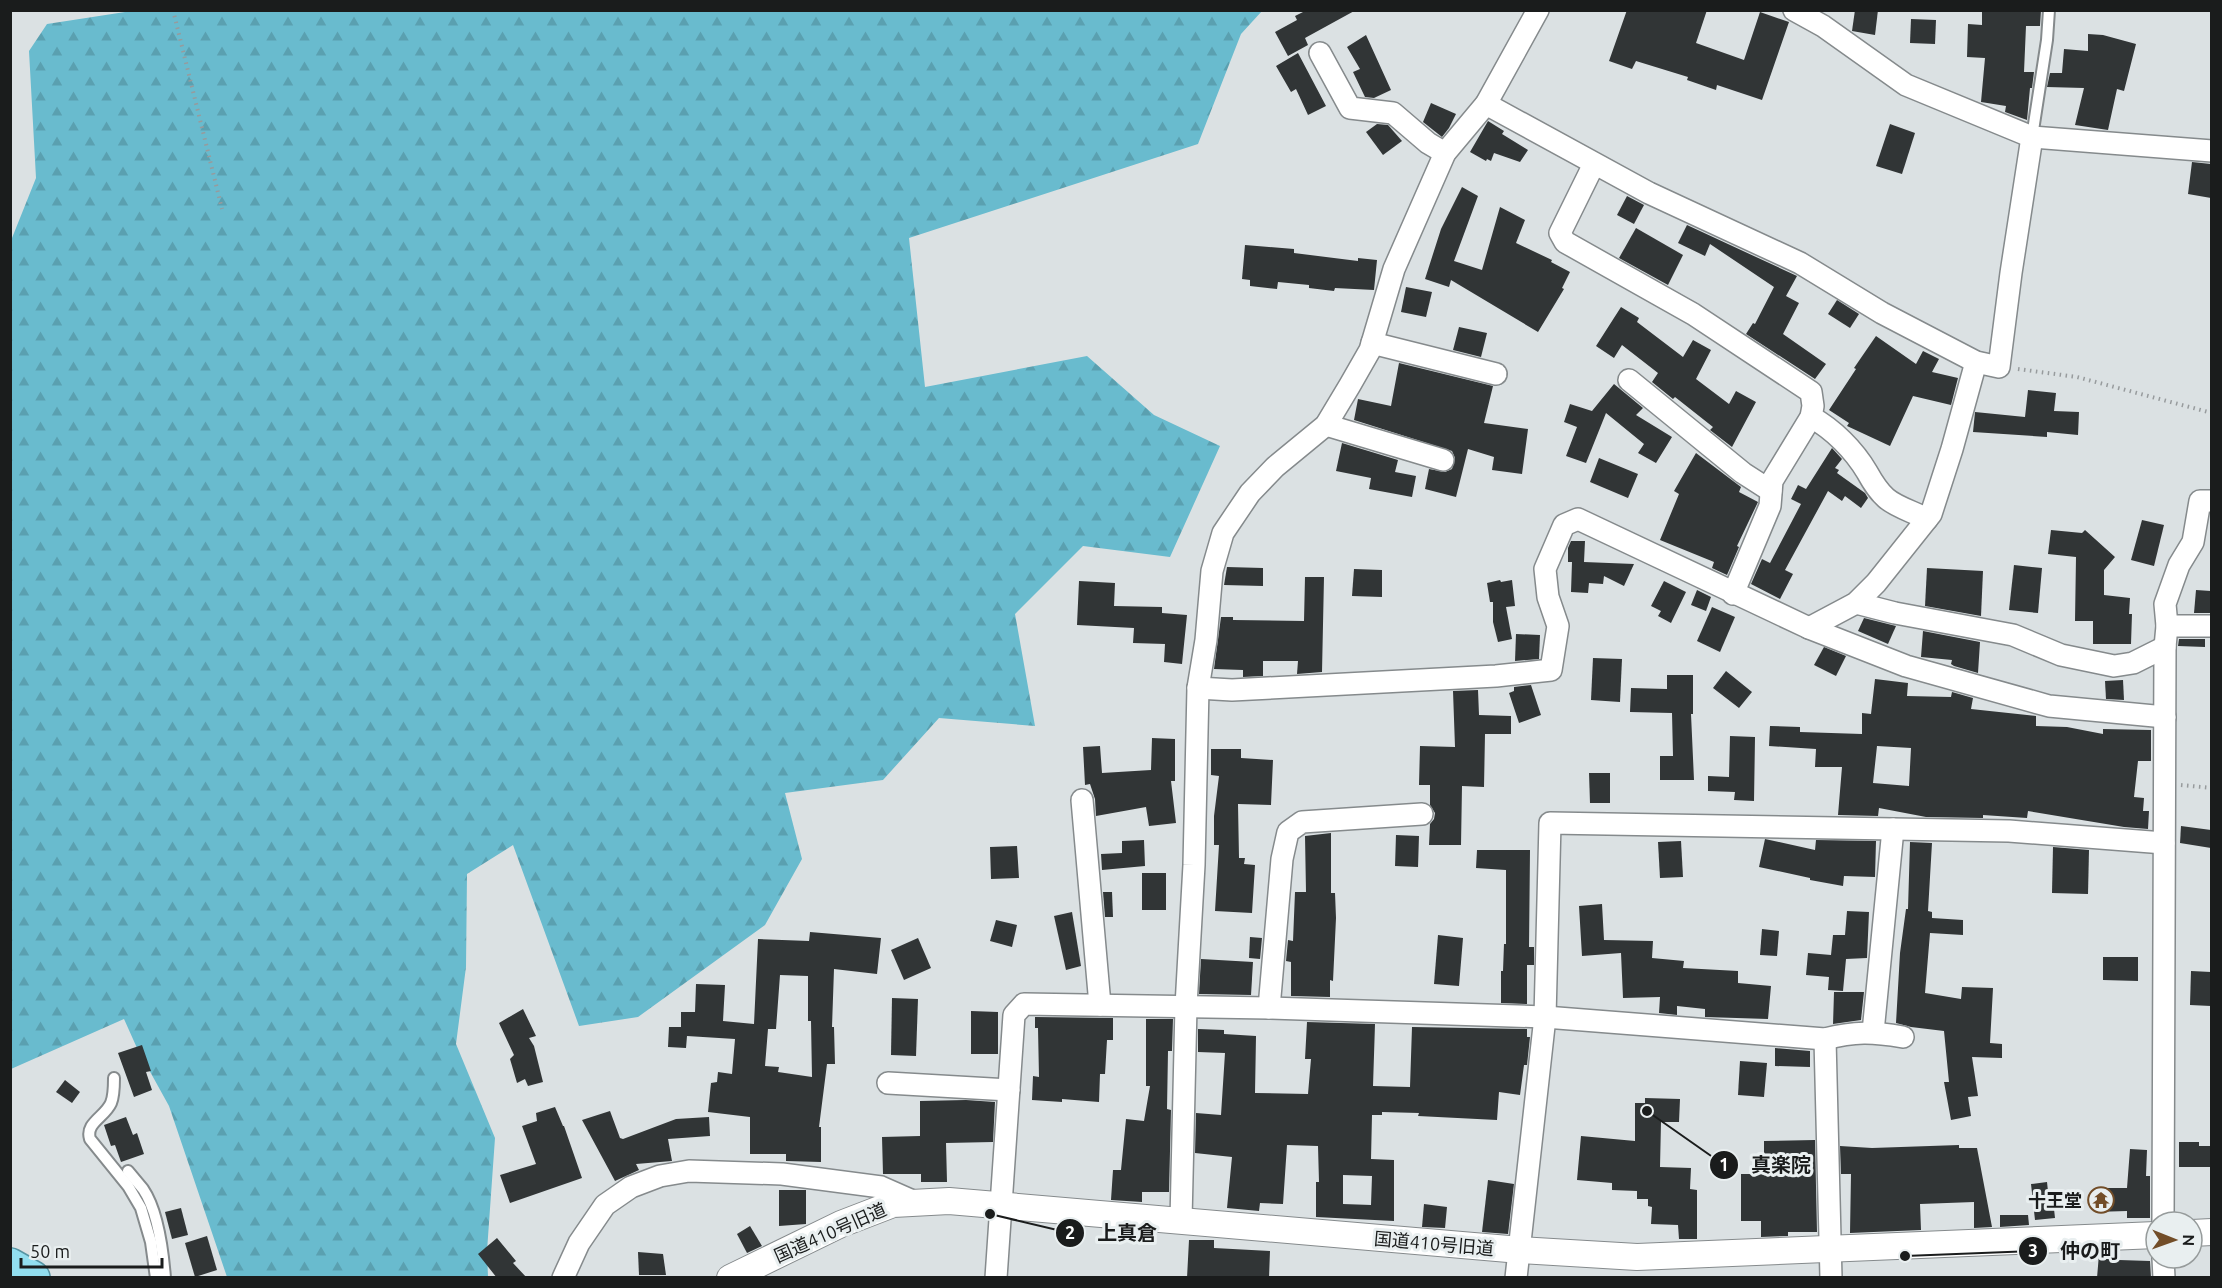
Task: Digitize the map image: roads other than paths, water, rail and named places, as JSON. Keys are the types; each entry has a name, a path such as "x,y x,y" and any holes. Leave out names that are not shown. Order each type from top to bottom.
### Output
{"highway":[{"path":"10,1265 33,1278"}],"street":[{"path":"1181,1220 1186,1006 1194,865 1198,688 1206,640 1212,571 1223,533 1250,493 1275,467 1326,425 1372,343 1394,269 1445,153 1486,104 1538,10"},
{"path":"1794,10 1823,26 1906,85 2032,137 2211,151"},
{"path":"1320,53 1350,108 1393,113 1428,143 1445,153"},
{"path":"1486,104 1649,193 1800,263 1882,313 1976,362 1999,367 2032,137"},
{"path":"1594,164 1560,233 1565,242 1693,314 1811,392 1813,406 1811,417 1773,481 1770,506 1734,594"},
{"path":"1372,343 1496,374"},
{"path":"1809,628 1856,603 1876,583 1931,514 1976,362"},
{"path":"1629,380 1743,473 1771,491"},
{"path":"1811,417 1827,426 1843,442 1866,470 1873,484 1887,499 1927,519"},
{"path":"1326,425 1443,460"},
{"path":"2163,1210 2166,603 2179,565 2193,542 2200,501 2211,501"},
{"path":"1198,688 1233,690 1496,676 1551,670 1558,626 1548,597 1545,569 1564,525 1578,519 1809,628 1906,666 2049,706 2165,717"},
{"path":"1856,603 1895,613 2013,635 2061,655 2115,666 2133,663 2166,637 2211,626"},
{"path":"1082,800 1100,1005"},
{"path":"1269,1008 1282,859 1288,832 1302,822 1422,814"},
{"path":"1516,1278 1545,1017 1550,823 2009,831 2164,843"},
{"path":"1873,1032 1893,830"},
{"path":"996,1278 1014,1015 1024,1004 1269,1008 1545,1017 1825,1039 1844,1034 1873,1032 1903,1037"},
{"path":"1825,1039 1831,1278"},
{"path":"888,1083 1009,1090"},
{"path":"563,1278 579,1243 605,1205 631,1187 660,1176 689,1171 782,1174 881,1187 915,1202"},
{"name":"国道410号旧道","path":"730,1278 841,1224 893,1204 915,1202 1002,1204 1520,1250 1637,1257 2144,1236"}],"lane":[{"path":"2032,137 2047,40 2049,10"},
{"path":"114,1078 112,1101 101,1118 90,1126 88,1132 90,1139 128,1186 141,1208 151,1242 156,1278"},
{"path":"128,1171 144,1191 151,1207 157,1227 165,1278"}],"place":[{"name":"真楽院","path":"1647,1111"},
{"name":"十王堂","path":"2101,1200"},
{"name":"上真倉","path":"990,1214"},
{"name":"仲の町","path":"1905,1256"}]}
